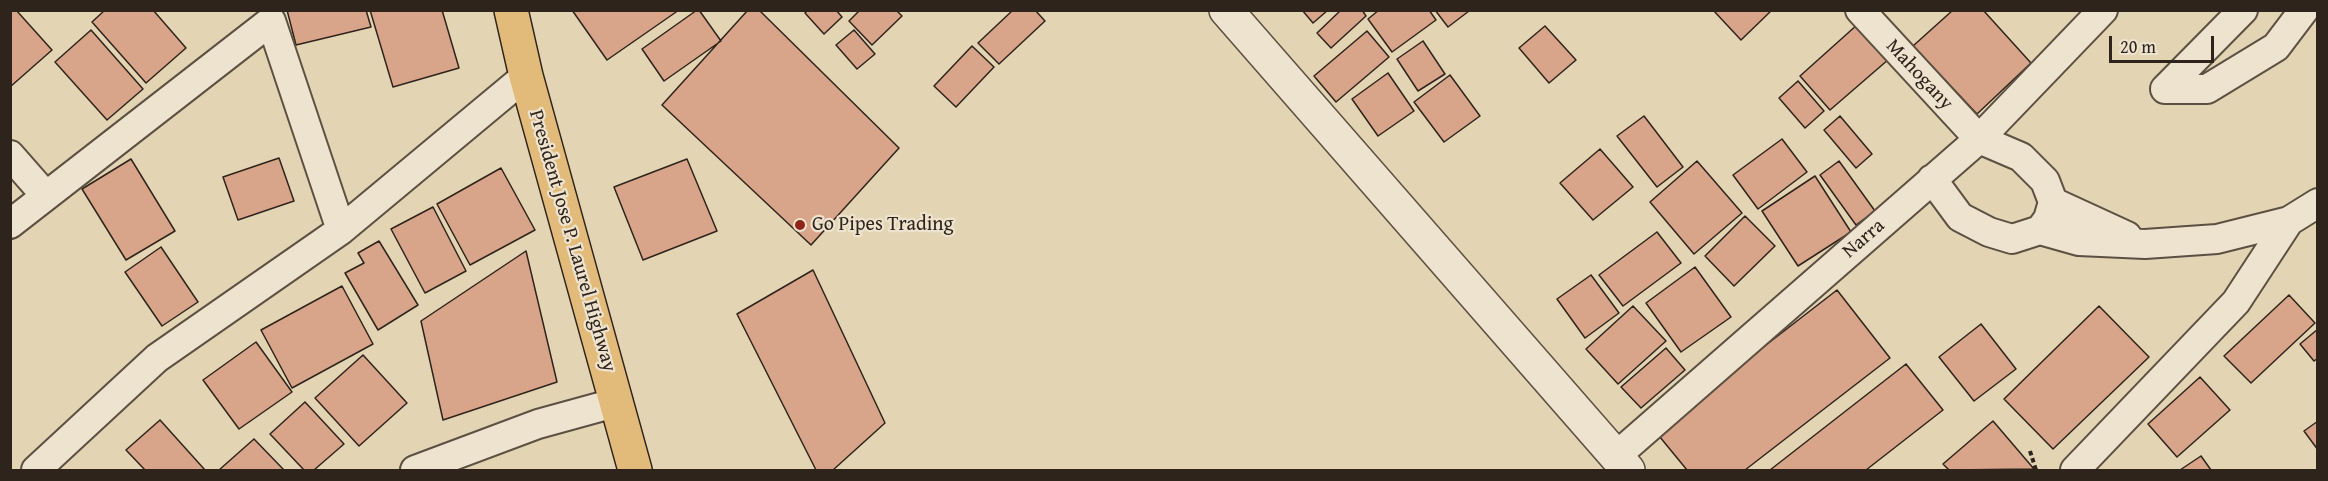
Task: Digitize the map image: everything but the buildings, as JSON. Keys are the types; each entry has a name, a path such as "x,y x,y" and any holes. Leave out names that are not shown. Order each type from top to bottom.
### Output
{"highway":[{"name":"President Jose P. Laurel Highway","path":"511,10 526,76 618,402 635,471"}],"street":[{"path":"1226,10 1622,464"},
{"name":"Mahogany","path":"1860,10 1979,139"},
{"name":"Narra","path":"1622,464 1932,179 1979,139 2103,10"},
{"path":"2243,10 2165,89 2207,89 2276,47 2304,10"},
{"path":"10,224 271,21 341,230"},
{"path":"36,471 157,358 341,230 526,76"},
{"path":"1979,139 2021,157 2045,181 2053,202 2048,219 2040,230"},
{"path":"10,154 46,196"},
{"path":"1932,179 1960,217 1989,232 2012,239 2040,230 2079,241 2145,244 2217,239 2289,221 2318,202"},
{"path":"2053,202 2085,219 2145,244"},
{"path":"2075,471 2236,302 2289,221"},
{"path":"415,471 538,424 618,402"}],"path":[{"path":"2030,452 2036,471"}],"place":[{"name":"Go Pipes Trading","path":"800,225"}]}
